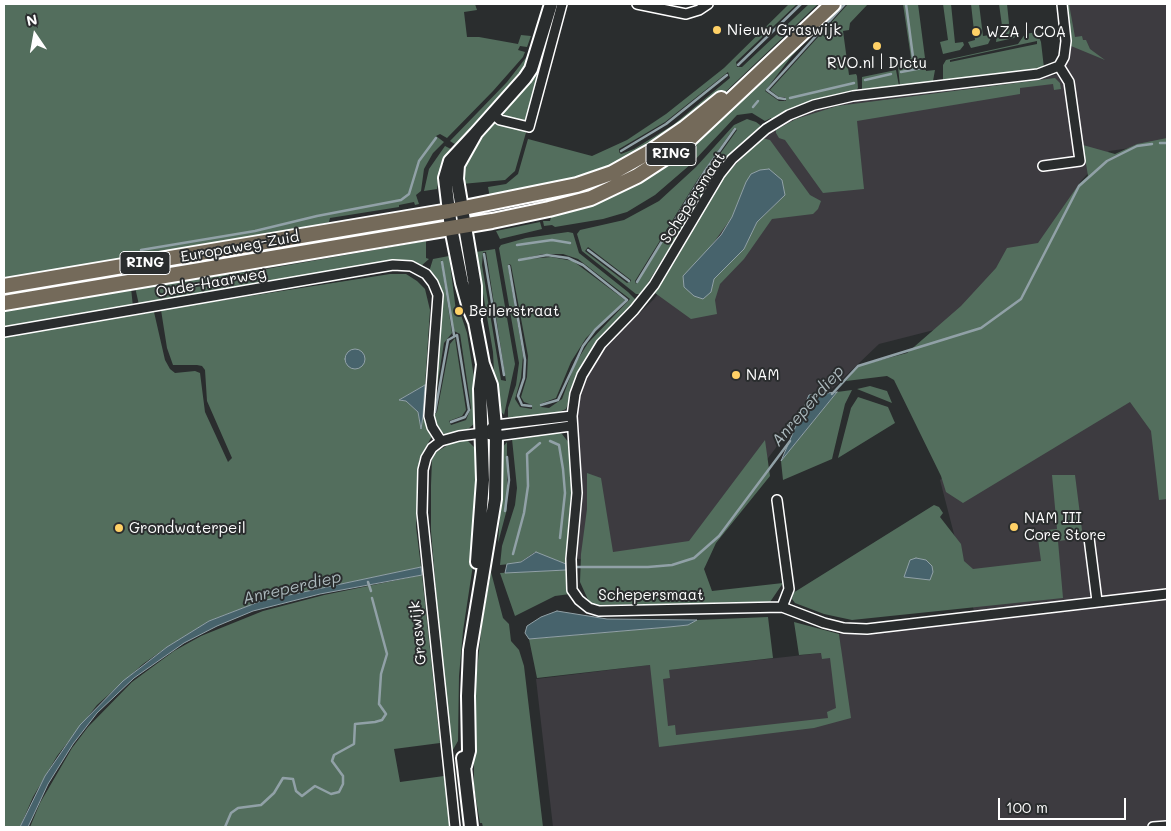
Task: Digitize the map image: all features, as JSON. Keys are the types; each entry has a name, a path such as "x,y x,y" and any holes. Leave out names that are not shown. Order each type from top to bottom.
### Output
{"main road":[{"path":"465,766 469,751 468,696 470,650 495,499 496,430 492,385 483,364 475,322 477,307 475,286 445,178 446,167 458,150 476,133 525,78 545,46 551,4"},
{"name":"Europaweg-Zuid","path":"4,286 455,209 576,185 612,173 653,150 685,128 718,101 821,4"},
{"name":"Europaweg-Zuid","path":"4,303 458,226 572,203 609,190 645,172 692,138 833,4"},
{"path":"471,827 465,766 461,752 462,676 482,512 483,433 480,389 483,364"}],"street":[{"path":"493,114 500,120 529,127 545,46 562,4"},
{"path":"637,4 686,14 699,10 708,4"},
{"path":"1043,166 1080,161 1070,82 1059,66 1064,57 1066,41 1062,4"},
{"name":"Schepersmaat","path":"1059,66 1038,74 832,100 801,110 766,129 742,149 720,174 654,285 589,360 575,394 571,426 577,493 571,559 572,590 579,600 589,608 599,611 626,612 782,607 824,623 844,628 867,629 1167,594"},
{"name":"Oude-Haarweg","path":"4,332 392,265 411,266 422,272 433,283 438,295 429,416 432,427 442,441"},
{"path":"442,441 458,436 572,416"},
{"path":"496,430 571,426"},
{"name":"Graswijk","path":"442,441 432,448 426,458 422,513 455,827"},
{"path":"778,500 789,589 782,607"},
{"path":"1089,538 1098,601"},
{"path":"1153,827 1167,826"}],"shaded area":[{"path":"1060,4 1167,4 1167,143 1109,151 1080,182 1050,248 934,330 879,344 791,428 694,555 576,559 581,483 577,433 578,413 581,393 591,367 606,346 654,299 677,268 737,161 753,144 776,126 815,109 857,99 1056,75 1065,65"},
{"path":"1167,287 1167,827 553,827 536,679 650,665 669,670 821,653 841,649 839,634 976,619 940,480"}],"green space":[{"path":"4,4 475,4 477,10 464,12 467,37 479,37 518,44 521,35 531,36 527,47 520,46 518,50 525,52 523,57 493,91 447,138 440,134 436,136 444,142 433,153 424,169 421,191 416,195 419,204 415,205 414,202 399,205 399,207 330,218 329,222 257,239 4,282"},
{"path":"789,4 797,4 736,62 737,67 742,67 809,4 818,4 719,98 688,123 599,173 490,198 488,187 506,184 518,174 528,139 592,156 627,140 666,114 724,68","holes":["728,72 730,78 673,125 634,149 621,154 619,152 619,149 665,122"]},
{"path":"838,4 842,4 791,57 765,91 779,101 786,101 785,97 779,97 770,90 848,4 868,4 850,23 849,30 843,31 849,75 856,74 857,76 858,88 855,92 811,102 772,120 771,118 765,121 752,113 737,115 691,164 655,195 627,212 603,219 555,227 552,225 544,226 543,221 550,221 551,217 617,191"},
{"path":"903,4 918,4 925,58 905,61 911,58"},
{"path":"943,4 951,4 955,43 963,42 964,45 960,50 943,54 940,42 948,40"},
{"path":"971,4 979,4 983,36 990,35 991,38 988,44 971,48 968,42 975,40"},
{"path":"999,4 1007,4 1010,33 1018,33 1014,38 996,42 997,34 1003,33"},
{"path":"1065,4 1069,4 1075,37 1082,36 1090,49 1105,60 1071,46"},
{"path":"1037,32 1041,42 1044,68 943,81 943,65 946,60 1018,44 1025,34","holes":["1037,41 1037,44 950,62 950,60"]},
{"path":"542,54 546,54 528,118 522,122 504,117 504,112"},
{"path":"528,55 531,57 522,74 455,144 450,141 507,82"},
{"path":"925,62 926,71 935,70 933,81 900,86 898,67"},
{"path":"896,70 899,86 862,89 862,77"},
{"path":"1055,78 1060,83 1061,89 1054,90 1053,84 1020,88 1020,94 857,121 864,189 823,193 785,140 779,138 776,133 776,130 796,119 837,106"},
{"path":"747,119 756,122 760,125 760,128 729,156 712,179 641,294 636,294 582,251 577,234 580,230 624,220 659,201 696,167 734,125","holes":["734,128 737,130 696,188 636,284 635,281 698,179","588,247 631,280 631,281 627,283 585,251"]},
{"path":"491,123 527,129 515,171 505,180 462,184 462,160"},
{"path":"762,138 770,140 810,195 821,201 818,209 813,214 772,219 744,259 720,284 715,300 717,314 691,319 655,293 726,174","holes":["746,182 785,195 757,222 744,249 714,279 711,292 709,249 732,217"]},
{"path":"1167,138 1167,499 1159,500 1151,431 1130,402 963,503 946,492 941,476 894,380 887,376 846,381 858,366 907,353 961,306 996,268 1007,248 1038,243 1079,184 1088,176 1083,145 1115,154 1137,144"},
{"path":"445,146 451,149 441,164 437,189 424,191 429,169"},
{"path":"540,222 542,229 500,239 496,231"},
{"path":"383,227 385,231 316,242 257,257 135,278 133,270"},
{"path":"568,232 573,233 579,253 628,292 635,299 635,302 593,348 580,370 566,409 557,413 517,419 508,417 508,408 516,385 519,363 499,248 501,245 526,238","holes":["543,254 563,254 578,259 630,299 588,343 575,364 562,399 549,408 541,407 540,404 556,398 571,362 586,338 625,300 573,261 551,257 517,260","509,264 511,265 528,356 527,377 521,397 524,402 532,405 532,409 520,407 515,399 521,378 523,356"]},
{"path":"426,241 426,258 429,259 421,266 411,263 139,305 135,287 260,270"},
{"path":"495,249 515,364 504,415 498,408 495,394 493,352 476,252","holes":["483,252 486,252 506,381 501,380 482,265"]},
{"path":"449,256 456,311 460,312 467,333 476,390 475,423 467,430 445,434 440,432 432,419 441,307 429,272 433,259","holes":["442,260 454,331 460,334 471,408 466,420 451,425 449,421 462,416 466,410 455,338 450,344 437,412 435,414 433,412 444,343 452,333"]},
{"path":"390,274 406,274 417,281 425,289 430,310 425,385 399,400 406,401 418,412 421,427 423,416 432,436 419,460 416,527 421,567 261,601 209,621 167,647 143,664 97,705 57,756 33,797 20,827 4,827 4,337 154,312 165,360 170,369 175,373 195,371 200,373 205,412 228,462 232,458 207,401 205,370 202,366 197,365 173,365 167,348 161,310"},
{"path":"131,288 133,307 4,329 4,310"},
{"path":"870,386 887,391 892,403 857,389"},
{"path":"852,390 845,404 832,459 783,480 781,461 837,392"},
{"path":"858,397 888,407 895,423 838,458 851,408"},
{"path":"555,432 562,434 569,443 572,481 566,564 535,552 519,563 500,565 502,546 515,505 517,488 512,439"},
{"path":"765,440 770,476 716,543 704,569 712,591 783,583 770,602 592,605 589,602 580,582 581,554 587,509 587,473 601,478 613,552 689,541"},
{"path":"468,441 478,451 479,525 463,631 459,676 458,741 450,755 431,531 431,485 432,459 435,453 451,443"},
{"path":"507,442 507,509 498,543 501,500 500,450"},
{"path":"1052,475 1075,475 1083,538 1058,541 1063,598 852,620 824,614 795,603 792,599 793,593 934,505 939,507 943,513 940,517 961,544 964,561 973,569 1041,561 1037,531 1057,529"},
{"path":"566,570 566,582 570,594 555,596 515,616 500,573"},
{"path":"491,572 503,618 509,624 511,641 519,650 524,666 543,827 483,827 482,823 480,823 474,787 474,698 482,623"},
{"path":"422,575 440,743 394,749 400,782 444,776 451,827 30,827 40,803 72,748 88,727 132,682 174,651 201,636 263,611 324,595"},
{"path":"768,617 773,658 669,670 670,678 663,679 668,726 675,725 676,735 828,718 827,712 836,708 830,658 822,659 821,653 799,655 794,622 839,634 851,718 814,728 659,747 650,665 537,678 529,639 688,625 697,620"}],"water":[{"path":"769,169 782,180 785,195 757,222 744,249 714,279 711,292 703,299 694,296 684,287 683,276 721,235 732,217 751,174"},
{"path":"355,349 362,352 365,359 362,366 355,369 348,366 345,359 348,352"},
{"path":"425,385 421,429 418,412 406,401 399,400"},
{"path":"837,392 781,461 809,395"},
{"path":"536,552 566,564 566,570 505,573 507,564 521,562"},
{"path":"916,558 926,560 932,566 933,572 930,580 904,577 910,560"},
{"path":"421,567 422,575 320,594 253,611 217,626 184,643 134,678 97,713 73,744 48,784 28,827 20,827 45,776 80,725 123,681 167,647 209,621 261,601"},
{"path":"557,611 607,619 697,620 688,625 529,639 525,633 527,626 541,617"}],"waterway":[{"path":"738,65 801,4"},
{"path":"785,99 778,98 767,90 845,4"},
{"path":"906,4 913,57"},
{"path":"901,72 922,68"},
{"path":"865,80 891,74"},
{"path":"621,151 666,124 727,75"},
{"path":"790,98 854,83"},
{"path":"753,107 758,101"},
{"path":"637,282 705,171 735,129"},
{"path":"141,250 255,231 317,216 401,200 409,194 419,161 436,138"},
{"name":"Anreperdiep","path":"1160,143 1167,143"},
{"name":"Anreperdiep","path":"832,394 858,366 981,328 1021,299 1079,186 1107,161 1137,146 1152,144"},
{"path":"517,245 552,240 570,243"},
{"path":"588,250 629,281"},
{"path":"484,254 504,375"},
{"path":"519,260 547,255 568,258 583,265 627,300 595,330 583,346 558,400 541,405"},
{"path":"442,262 454,335"},
{"path":"509,266 525,360 524,378 518,396 522,405 531,406"},
{"path":"435,412 448,340 457,335 469,410 465,417 451,422"},
{"path":"550,441 559,445 563,469 565,493 560,538"},
{"name":"Anreperdiep","path":"572,567 648,567 672,565 694,558 719,536 790,441"},
{"path":"513,554 524,513 528,486 527,454 540,443"},
{"path":"505,511 509,480 507,457"},
{"path":"368,582 371,591"},
{"path":"225,827 231,813 238,808 261,805 274,793 283,778 293,779 296,791 302,796 315,786 331,794 339,792 343,784 343,776 332,761 334,755 354,744 355,724 382,720 386,714 379,704 381,674 387,654 372,598"}],"place":[{"name":"Nieuw Graswijk","path":"717,30"},
{"name":"WZA | COA","path":"976,32"},
{"name":"RVO.nl | Dictu","path":"877,46"},
{"name":"Beilerstraat","path":"459,311"},
{"name":"NAM","path":"736,375"},
{"name":"NAM III Core Store","path":"1014,527"},
{"name":"Grondwaterpeil","path":"119,528"}]}
